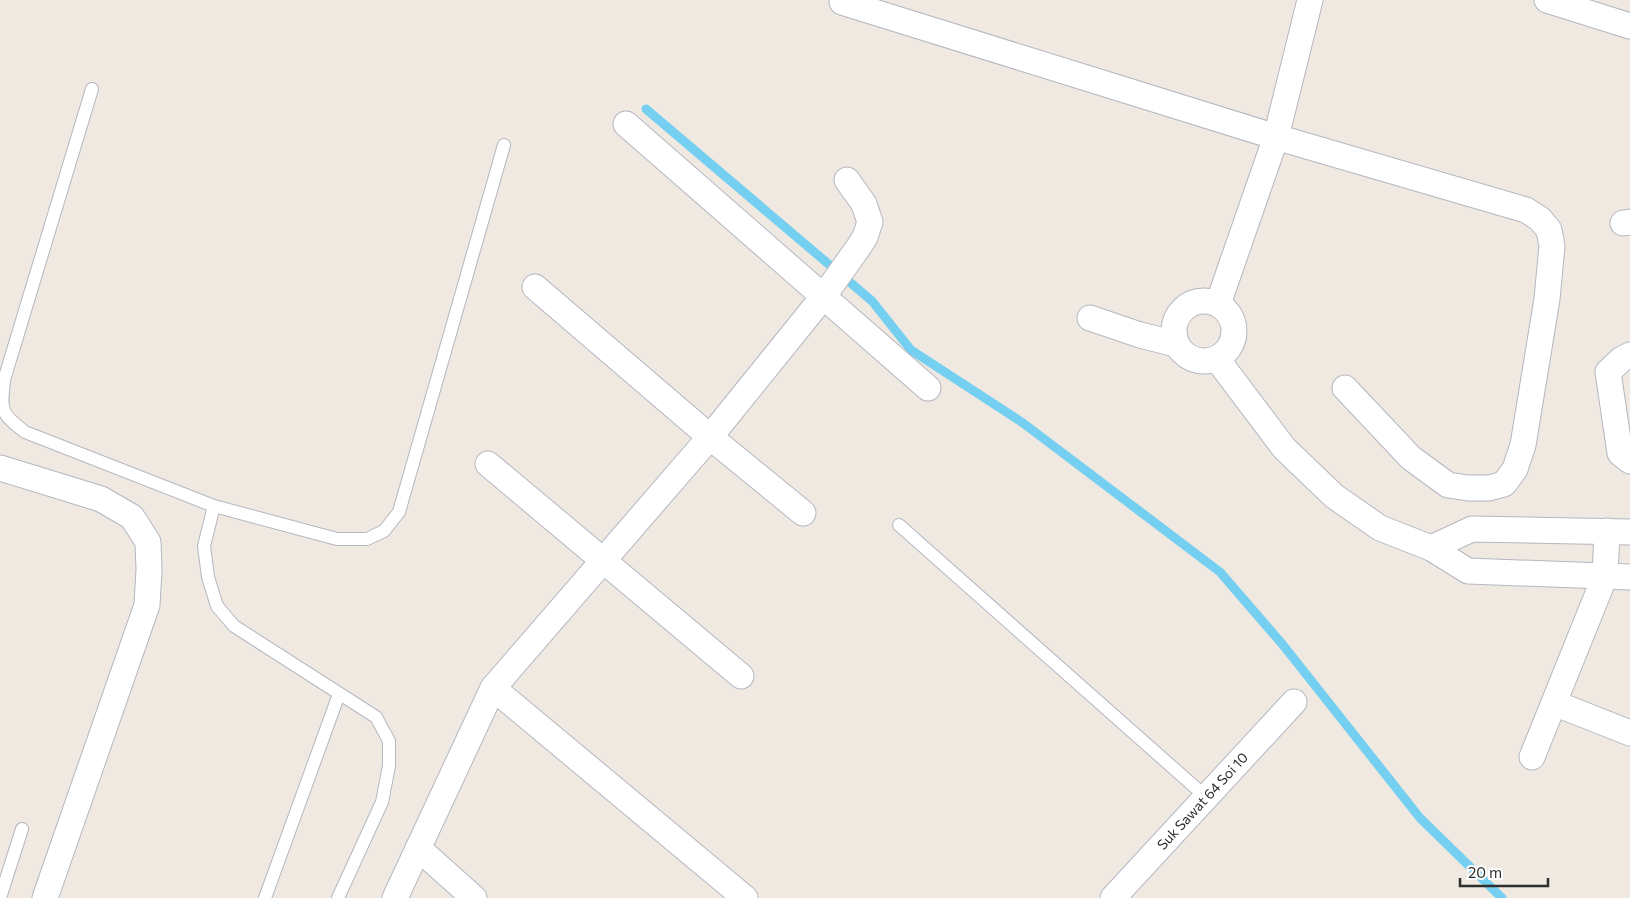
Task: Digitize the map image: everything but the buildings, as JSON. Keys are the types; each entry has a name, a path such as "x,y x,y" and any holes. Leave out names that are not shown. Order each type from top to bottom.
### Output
{"street":[{"path":"1218,304 1276,137 1310,0"},
{"path":"1547,0 1630,26"},
{"path":"842,2 1276,137 1526,210 1540,219 1549,230 1552,246 1547,299 1524,445 1515,469 1504,484 1489,488 1468,488 1448,485 1411,458 1345,388"},
{"path":"626,124 928,388"},
{"path":"395,898 493,688 710,437 823,298 865,237 870,222 864,204 848,180"},
{"path":"535,287 710,437 803,513"},
{"path":"1197,301 1208,301 1218,304 1227,311 1232,320 1234,332 1232,342 1226,352 1217,358 1208,361 1198,361 1189,358 1181,352 1176,344 1173,333 1174,322 1179,313 1197,301"},
{"path":"1090,318 1140,336 1176,344"},
{"path":"1630,355 1622,359 1608,372 1620,453 1630,461"},
{"path":"1217,358 1284,448 1334,496 1380,528 1431,548 1468,572 1630,578"},
{"path":"488,464 741,676"},
{"path":"0,468 101,499 132,517 148,542 147,605 45,898"},
{"path":"1431,548 1472,529 1618,532 1605,576 1532,757"},
{"path":"1500,572 1505,530"},
{"path":"493,688 745,898"},
{"name":"Suk Sawat 64 Soi 10","path":"1113,898 1294,702"},
{"path":"1554,703 1630,733"},
{"path":"418,848 474,898"}],"lane":[{"path":"92,89 4,380 1,405 6,418 25,432 214,506 337,539 367,539 384,531 398,512 504,145"},
{"path":"214,506 204,546 208,577 217,606 234,626 376,717 389,741 389,766 382,802 338,898"},
{"path":"899,525 1206,797"},
{"path":"265,898 339,694"},
{"path":"0,898 22,829"}],"waterway":[{"path":"646,109 872,301 911,350 1023,423 1220,572 1283,645 1420,818 1502,898"}]}
